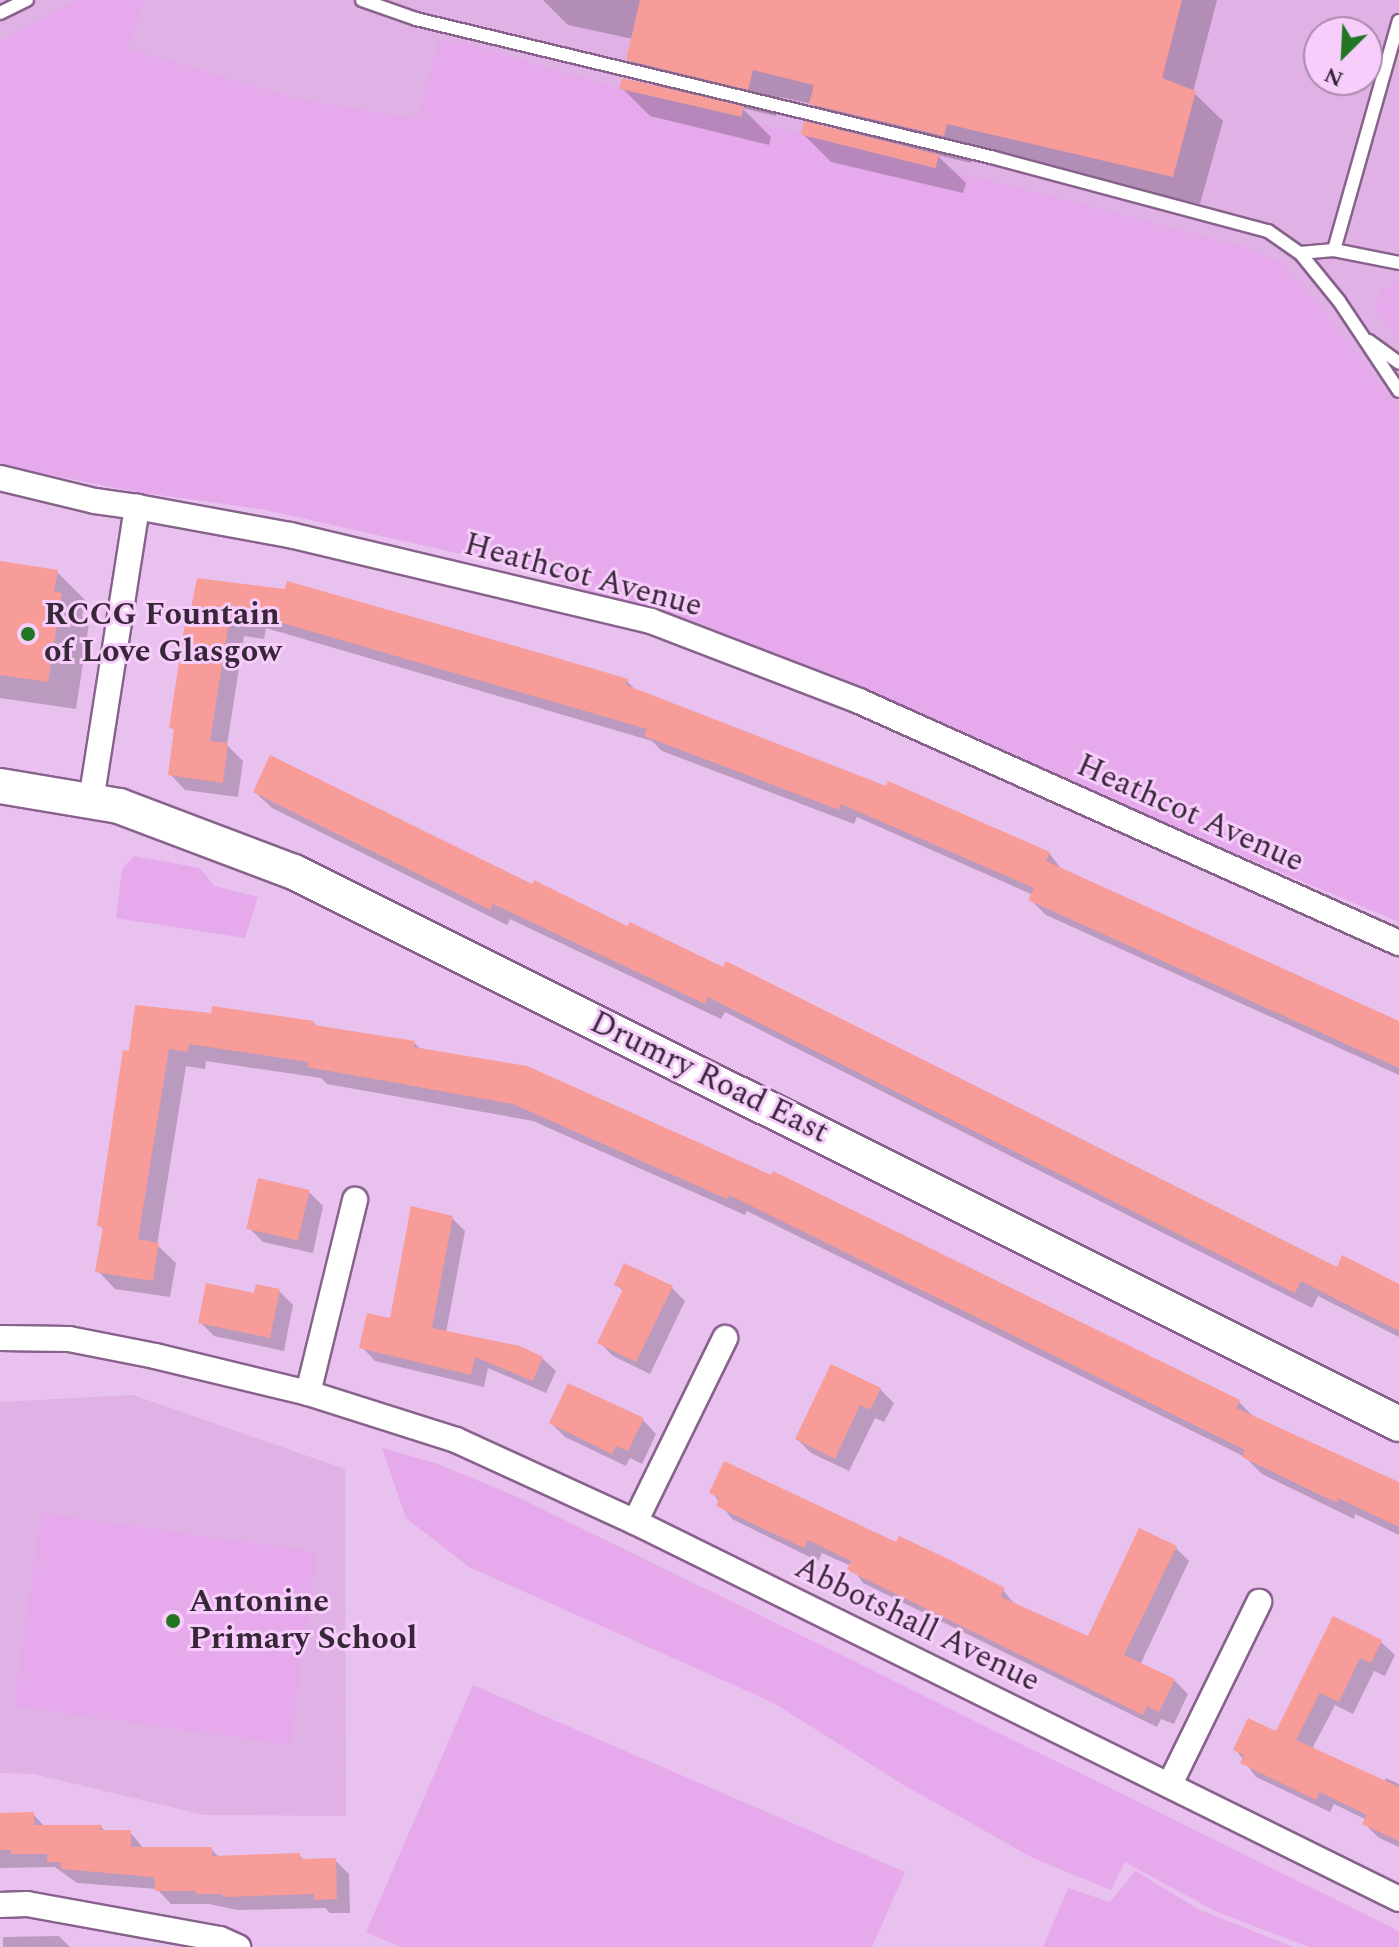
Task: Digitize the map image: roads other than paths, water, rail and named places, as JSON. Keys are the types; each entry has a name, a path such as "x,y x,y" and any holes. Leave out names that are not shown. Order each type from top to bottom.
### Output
{"street":[{"name":"Heathcot Avenue","path":"0,478 290,535 651,621 859,701 1399,943"},
{"path":"91,801 137,507"},
{"name":"Drumry Road East","path":"0,786 91,801 184,828 294,872 1399,1424"},
{"path":"308,1393 355,1200"},
{"name":"Abbotshall Avenue","path":"0,1338 58,1339 109,1345 308,1393 456,1440 635,1522 1399,1899"},
{"path":"635,1522 725,1338"},
{"path":"1170,1784 1259,1602"},
{"path":"0,1905 42,1907 220,1939 238,1947"}],"lane":[{"path":"0,13 27,0"},
{"path":"362,0 416,19 991,157 1268,231 1300,253 1367,339 1381,368 1399,391"},
{"path":"1334,250 1399,21"},
{"path":"1300,253 1334,250 1399,263"},
{"path":"1367,339 1399,363"}],"place":[{"name":"RCCG Fountain of Love Glasgow","path":"28,634"},
{"name":"Antonine Primary School","path":"173,1621"}]}
